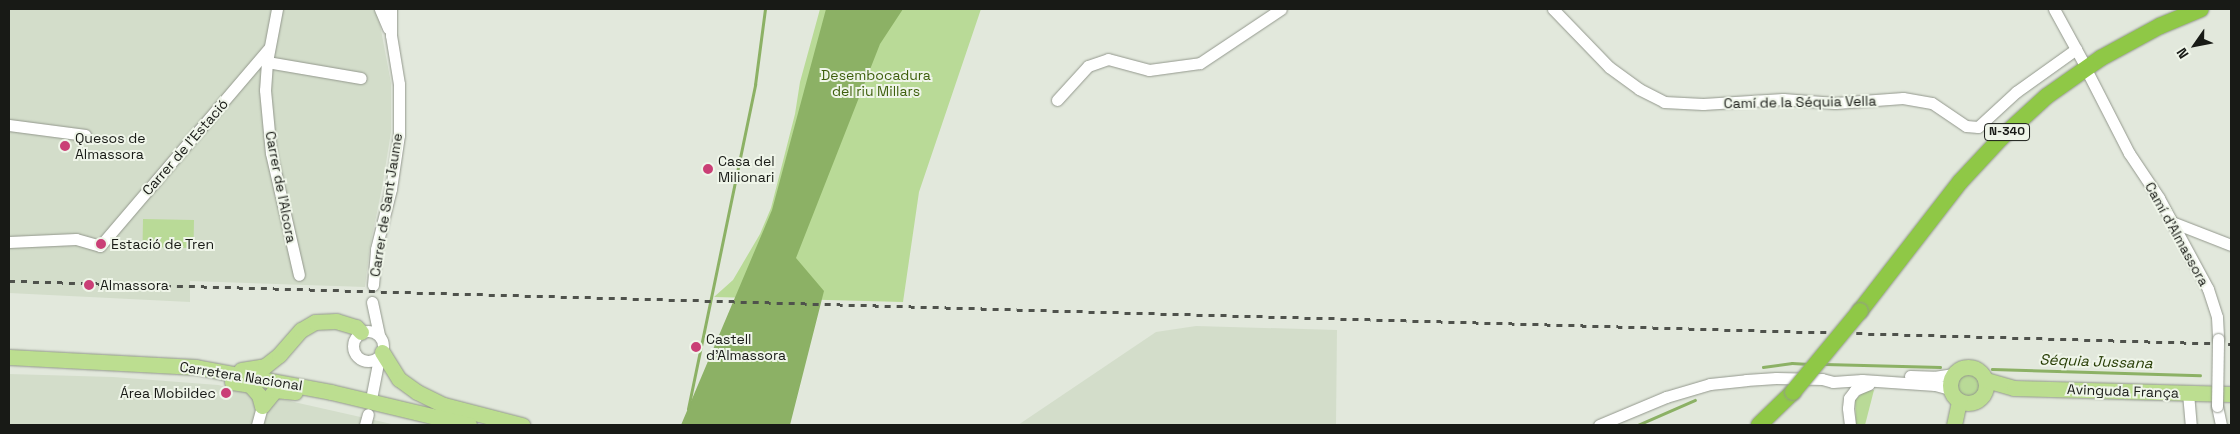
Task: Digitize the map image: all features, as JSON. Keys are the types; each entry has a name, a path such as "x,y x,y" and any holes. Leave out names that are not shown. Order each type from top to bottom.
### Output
{"highway":[{"name":"N-340","path":"1759,425 1793,392 1960,182 2001,138 2047,96 2101,58 2160,26 2201,9"}],"main road":[{"path":"199,371 214,366 246,371 265,366 279,355 301,330 315,322 336,321 356,327 362,332"},
{"path":"380,355 399,379 417,392 444,405 522,425"},
{"name":"Carretera Nacional","path":"9,357 199,371 332,392 469,425"},
{"name":"Carretera Nacional","path":"9,365 199,371 279,386 440,425"},
{"path":"1954,425 1958,392 1958,370 1969,366 1980,370 1986,387 1978,401 1958,392"},
{"path":"199,371 250,385 259,395 262,406"},
{"name":"Avinguda França","path":"1986,387 2231,394"},
{"path":"262,406 275,390 308,393"},
{"path":"1958,392 1962,425"}],"street":[{"name":"Carrer de l'Alcora","path":"277,9 269,48 265,90 271,153 299,275"},
{"name":"Carrer de Sant Jaume","path":"380,9 391,35"},
{"name":"Carrer de Sant Jaume","path":"373,285 376,249 392,189 399,135 399,84 391,35 390,9"},
{"path":"1057,100 1088,66 1108,59 1149,70 1200,62 1281,9"},
{"name":"Camí de la Séquia Vella","path":"1553,9 1609,68 1639,89 1664,102 1703,104 1783,99 1835,103 1903,98 1932,103 1966,126 1978,127 2016,92 2076,49"},
{"path":"2054,9 2083,62"},
{"name":"Carrer de l'Estació","path":"9,242 76,239 100,246 269,48"},
{"path":"267,62 361,78"},
{"name":"Camí d'Almassora","path":"2090,75 2129,153 2172,222 2214,304 2218,339 2217,406 2221,425"},
{"path":"9,125 85,135"},
{"path":"2172,222 2231,245"},
{"path":"372,394 375,380 380,355 382,341 372,305 362,332 354,339 352,348 356,356 364,361 375,380"},
{"path":"362,332 372,331 379,335"},
{"path":"364,361 372,361 380,355"},
{"path":"1599,425 1666,397 1710,384 1776,378 1822,379 1833,382 1934,377 1958,392"},
{"path":"1850,425 1849,398 1855,390 1863,385 1881,379"},
{"path":"2188,393 2191,425"},
{"path":"257,425 262,406"}],"shaded area":[{"path":"9,9 380,9 378,14 391,83 391,132 370,246 365,287 190,281 190,302 9,293"},
{"path":"826,9 903,9 880,44 796,258 824,291 790,425 681,425 772,210"},
{"path":"1196,326 1337,330 1336,425 1018,425 1156,332"},
{"path":"9,374 113,377 218,385 396,425 9,425"}],"green space":[{"name":"Desembocadura del riu Millars","path":"820,9 981,9 919,192 903,302 714,297 733,280 760,234 771,208 795,114 800,82"},
{"path":"143,219 194,220 194,248 143,247"},
{"path":"1968,373 1977,377 1981,386 1977,395 1968,399 1959,395 1955,386 1959,377"},
{"path":"1874,390 1865,425 1856,425 1855,400 1865,391"}],"waterway":[{"path":"688,409 755,85 765,9"},
{"name":"Séquia Jussana","path":"1763,367 1792,363 1809,364"},
{"name":"Séquia Jussana","path":"1825,364 1940,367"},
{"name":"Séquia Jussana","path":"1992,369 2200,375"},
{"name":"Séquia Jussana","path":"1638,425 1695,400"}],"railway":[{"path":"9,281 2231,344"}],"place":[{"name":"Quesos de Almassora","path":"65,146"},
{"name":"Casa del Milionari","path":"708,169"},
{"name":"Estació de Tren","path":"101,244"},
{"name":"Almassora","path":"89,285"},
{"name":"Castell d'Almassora","path":"696,347"},
{"name":"Área Mobildec","path":"226,393"}]}
